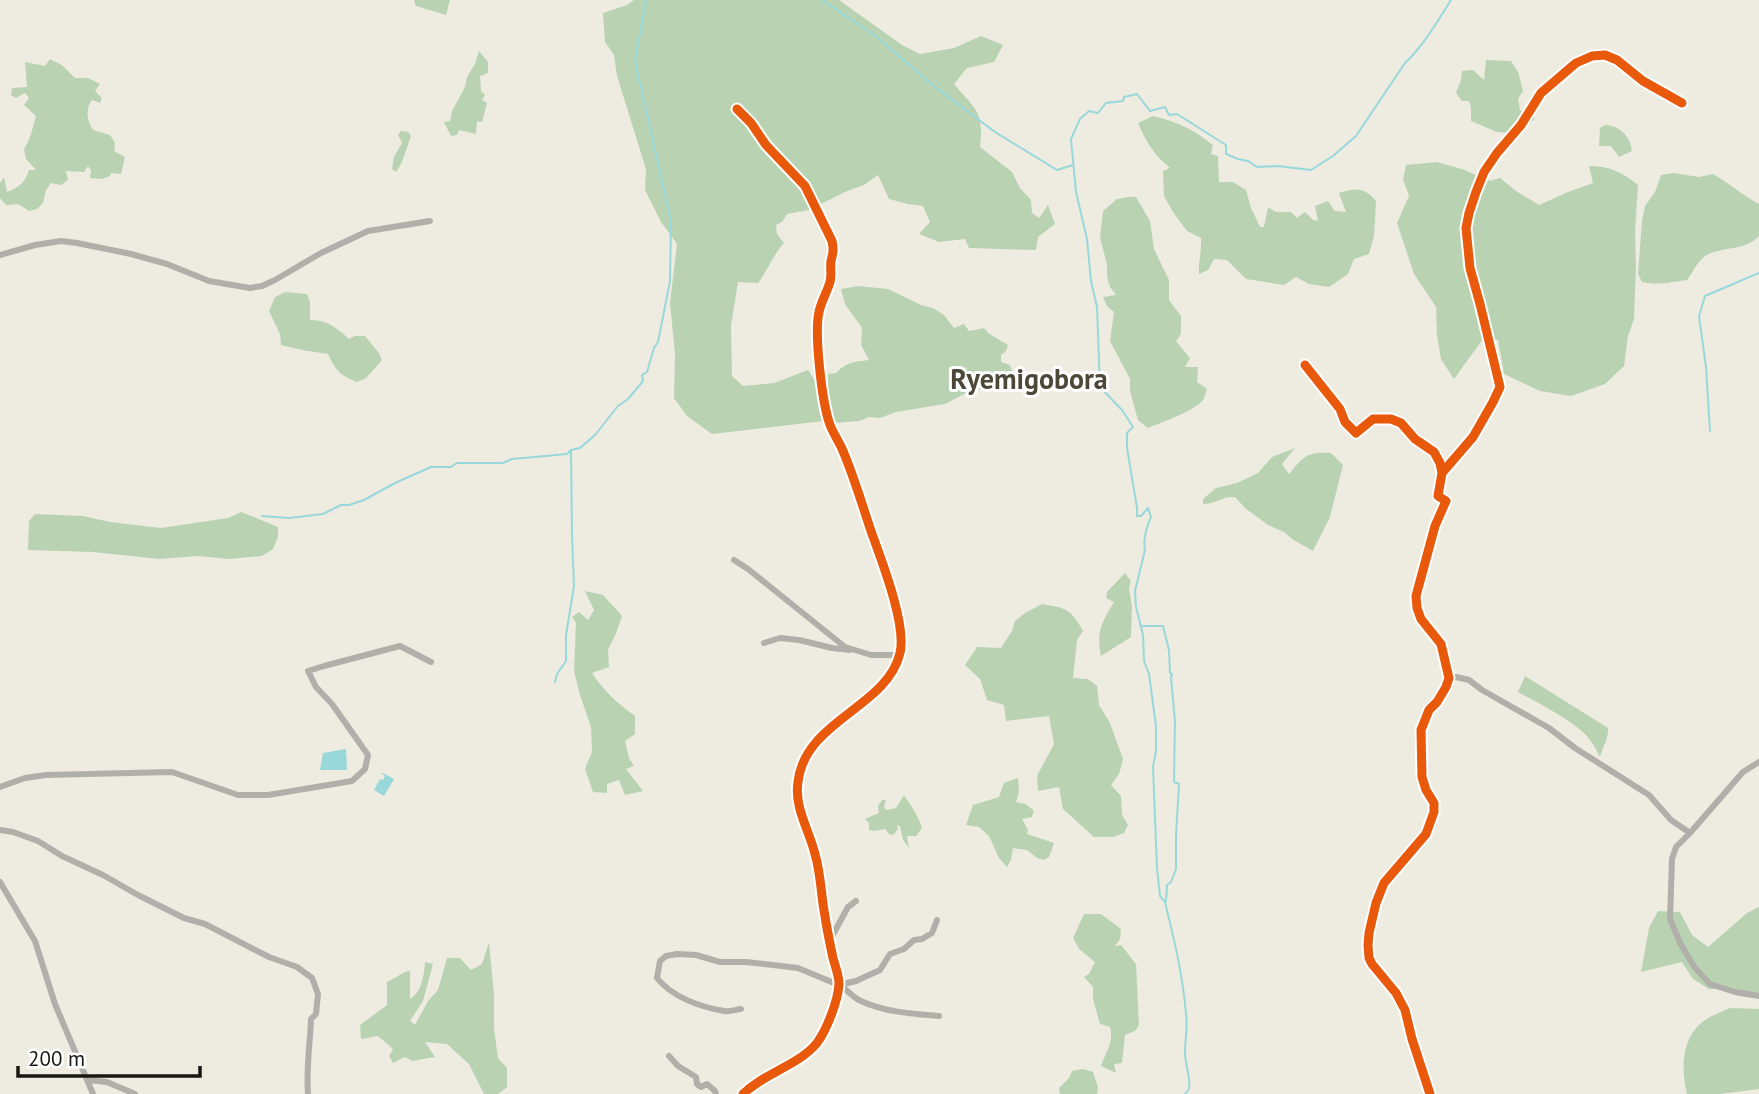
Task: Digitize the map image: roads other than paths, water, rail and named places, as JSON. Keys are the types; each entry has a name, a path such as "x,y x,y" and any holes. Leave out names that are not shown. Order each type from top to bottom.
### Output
{"street":[{"path":"1442,473 1474,437 1500,387 1470,268 1466,228 1484,173 1510,135 1521,125 1541,93 1576,63 1592,56 1605,55 1617,60 1643,81 1682,103"},
{"path":"737,109 804,186 832,241 834,250 831,279 819,312 818,324 818,348 826,408 887,577 900,624 902,645 891,673 881,685 825,732 811,748 802,764 798,781 797,797 816,855 839,985 828,1024 815,1045 743,1094"},
{"path":"0,255 61,241 77,243 167,264 209,281 250,288 275,280 321,253 368,232 430,221"},
{"path":"1305,365 1340,409 1345,422 1356,433 1373,419 1391,419 1401,423 1415,439 1434,452 1442,473 1438,496 1446,501 1435,526 1416,596 1421,618 1441,644 1449,678 1437,702 1429,710 1421,730 1422,777 1434,803 1434,813 1426,834 1384,883 1369,933 1371,964 1396,993 1405,1010 1430,1094"},
{"path":"734,560 851,650"},
{"path":"764,643 780,638 871,655 900,655"},
{"path":"0,786 46,775 172,772 238,795 268,795 352,781 365,769 368,755 332,704 316,687 308,671 400,646 431,662"},
{"path":"1449,678 1469,680 1482,691 1549,728 1575,748 1648,794 1671,820 1690,833"},
{"path":"1759,762 1743,772 1676,847 1672,859 1670,919 1695,968 1710,984 1759,996"},
{"path":"0,830 38,841 138,895 184,918 205,924 269,957 297,968 312,978 318,994 316,1014 311,1019 309,1059 306,1065 308,1094"},
{"path":"0,882 35,941 55,1004 93,1094"},
{"path":"830,940 848,907 856,901"},
{"path":"839,985 880,970 890,954 932,933 937,920"},
{"path":"741,1009 726,1012 676,994 657,978 660,961 666,956 677,954 696,955 720,962 746,961 798,968 839,985 863,1002 887,1009 939,1016"},
{"path":"670,1056 678,1066 696,1077 697,1084 701,1087 707,1084 716,1094"},
{"path":"88,1080 107,1082 135,1094"}],"water":[{"path":"346,749 347,770 320,770 323,753"},
{"path":"383,773 394,779 384,796 374,790 380,779 383,780"}],"waterway":[{"path":"262,516 289,518 323,514 341,505 364,500 431,467 451,467 457,463 503,463 512,459 567,454 580,448 595,435 643,381 642,375 647,372 658,342 670,281 671,221 635,61 646,0"},
{"path":"822,0 877,37 930,83 995,132 1057,170 1073,165"},
{"path":"1185,1094 1189,1089 1185,1052 1187,1019 1175,944 1165,902 1160,896 1153,767 1156,726 1135,591 1151,517 1148,508 1141,516 1137,516 1127,448 1127,433 1133,427 1122,410 1100,387 1097,307 1091,281 1087,239 1076,192 1071,139 1080,119 1089,111 1098,113 1106,103 1123,101 1124,97 1137,94 1150,111 1165,107 1169,115 1177,114 1226,145 1226,154 1257,167 1278,166 1311,170 1356,136 1451,0"},
{"path":"1710,431 1706,367 1699,316 1705,296 1759,273"},
{"path":"555,682 566,661 566,635 574,586 571,451"},
{"path":"1141,626 1163,626 1172,674 1175,721 1174,782 1179,784 1176,869 1167,885 1166,901"}],"district":[{"name":"Ryemigobora","path":"1029,379"}]}
